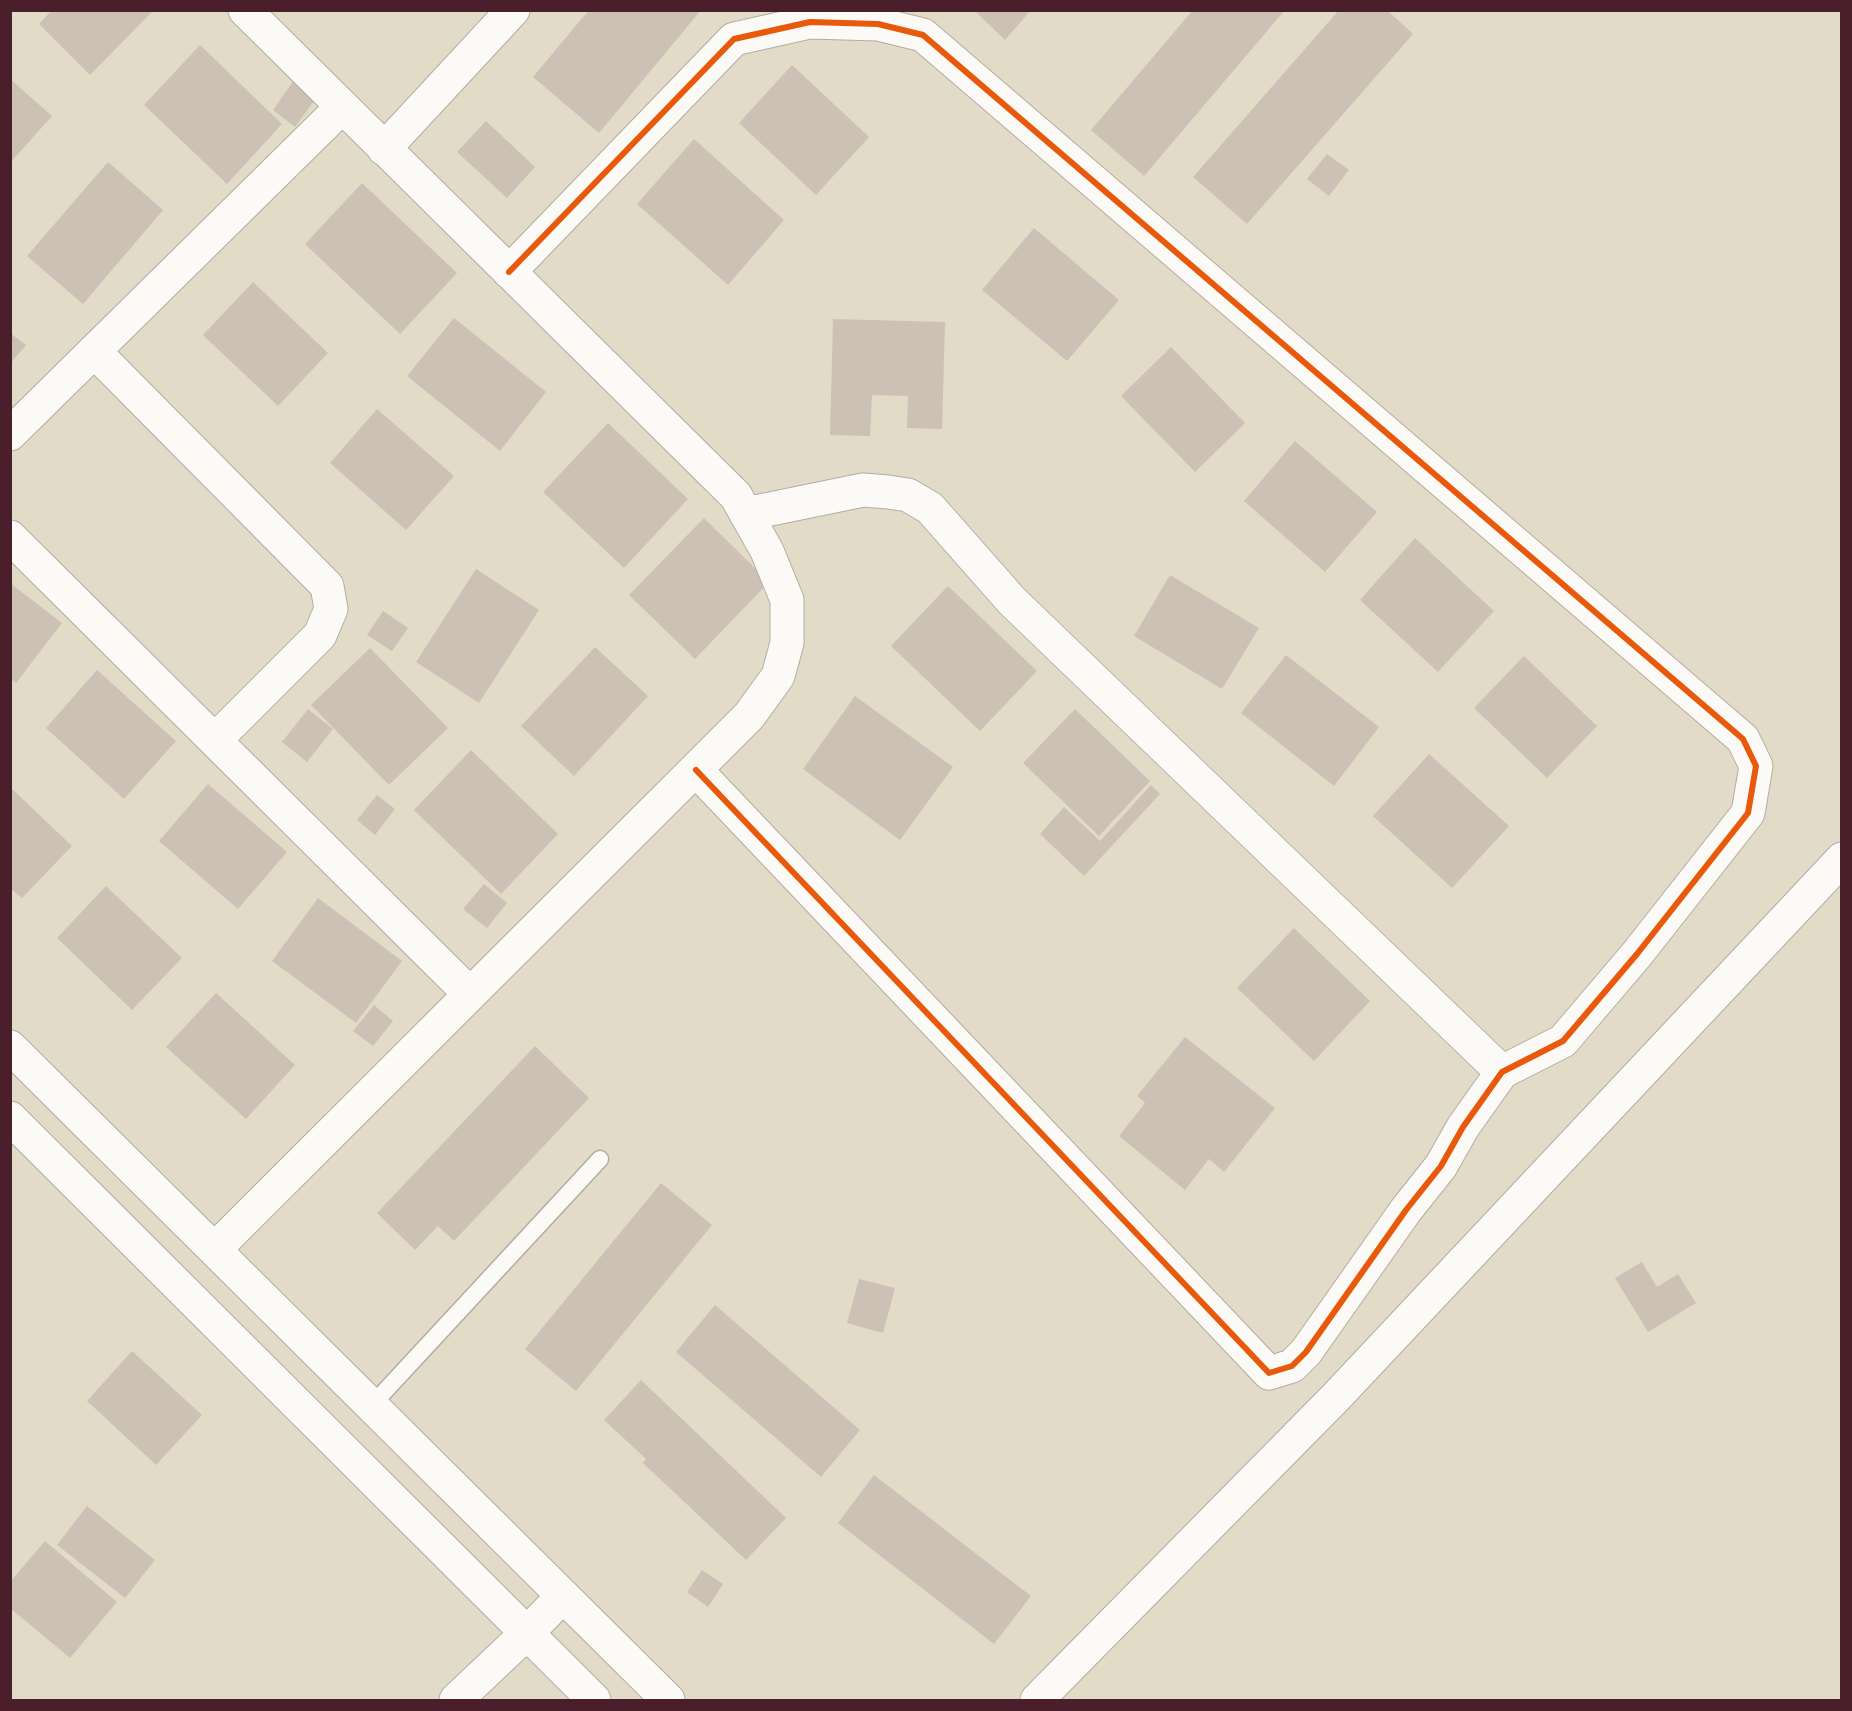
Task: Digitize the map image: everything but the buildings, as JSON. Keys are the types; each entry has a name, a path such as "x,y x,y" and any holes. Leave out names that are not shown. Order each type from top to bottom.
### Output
{"street":[{"path":"215,1249 749,716 778,676 787,643 787,600 767,551 736,496 245,10"},
{"path":"384,149 513,10"},
{"path":"509,272 734,39 810,22 878,24 924,35 1743,740 1756,766 1748,813 1637,954 1563,1041 1502,1072 1463,1127 1441,1166 1399,1220 1306,1352 1292,1366 1269,1374 696,770"},
{"path":"10,434 342,107"},
{"path":"94,351 327,586 331,609 320,635 215,741"},
{"path":"746,514 863,490 908,495 930,508 1012,600 1502,1072"},
{"path":"10,537 470,994"},
{"path":"1037,1701 1336,1397 1842,859"},
{"path":"10,1047 668,1701"},
{"path":"10,1118 594,1701"},
{"path":"456,1701 563,1596"}],"lane":[{"path":"372,1406 600,1159"}],"cycle path":[{"path":"509,272 734,39 810,22 878,24 923,35 1743,739 1756,766 1748,813 1637,954 1563,1041 1502,1072 1463,1127 1441,1166 1406,1210 1306,1352 1292,1366 1269,1373 696,770"}]}
